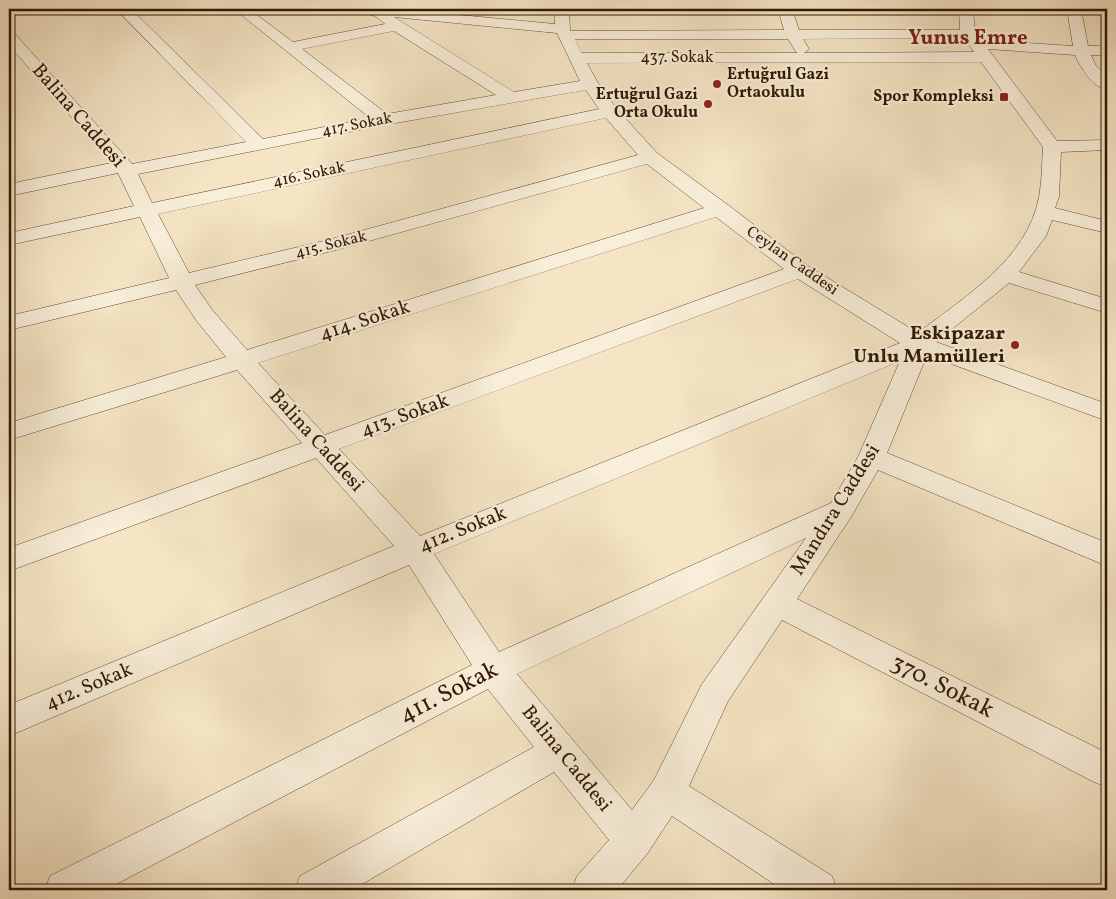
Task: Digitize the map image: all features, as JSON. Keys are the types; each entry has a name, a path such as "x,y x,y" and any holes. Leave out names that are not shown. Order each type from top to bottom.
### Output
{"street":[{"path":"9,11 30,9"},
{"path":"123,9 258,144"},
{"path":"241,9 384,120"},
{"path":"354,9 563,32 793,34 977,45 1107,50"},
{"path":"562,9 563,32"},
{"path":"785,9 793,34 805,57"},
{"path":"966,9 977,45 1037,124 1052,148 1107,145"},
{"path":"1074,9 1082,50 1089,68 1107,85"},
{"path":"379,11 396,26 512,98"},
{"path":"290,47 396,26"},
{"name":"Ceylan Caddesi","path":"563,32 590,84 610,112 650,157 800,271 919,344 1107,413"},
{"name":"Balina Caddesi","path":"9,36 125,169 181,280 204,315 242,360 414,550 493,670 633,841"},
{"name":"437. Sokak","path":"578,58 805,57 977,45"},
{"name":"417. Sokak","path":"9,190 384,120 590,84"},
{"name":"416. Sokak","path":"9,239 610,112"},
{"name":"Mandıra Caddesi","path":"592,890 633,841 667,792 714,694 841,510 872,457 919,344 1004,275 1036,236 1049,197 1052,148"},
{"name":"415. Sokak","path":"9,323 342,242 650,157"},
{"name":"414. Sokak","path":"9,432 720,209"},
{"path":"1045,212 1107,227"},
{"name":"413. Sokak","path":"9,560 800,271"},
{"path":"1004,275 1107,306"},
{"name":"412. Sokak","path":"9,721 414,550 919,344"},
{"path":"872,457 1107,555"},
{"name":"411. Sokak","path":"64,890 493,670 841,510"},
{"name":"370. Sokak","path":"777,603 1107,771"},
{"path":"315,890 559,751"},
{"path":"667,792 817,890"}],"place":[{"name":"Ertuğrul Gazi Ortaokulu","path":"717,84"},
{"name":"Spor Kompleksi","path":"1004,97"},
{"name":"Ertuğrul Gazi Orta Okulu","path":"708,104"},
{"name":"Eskipazar Unlu Mamülleri","path":"1015,345"}],"district":[{"name":"Yunus Emre","path":"968,38"}]}
